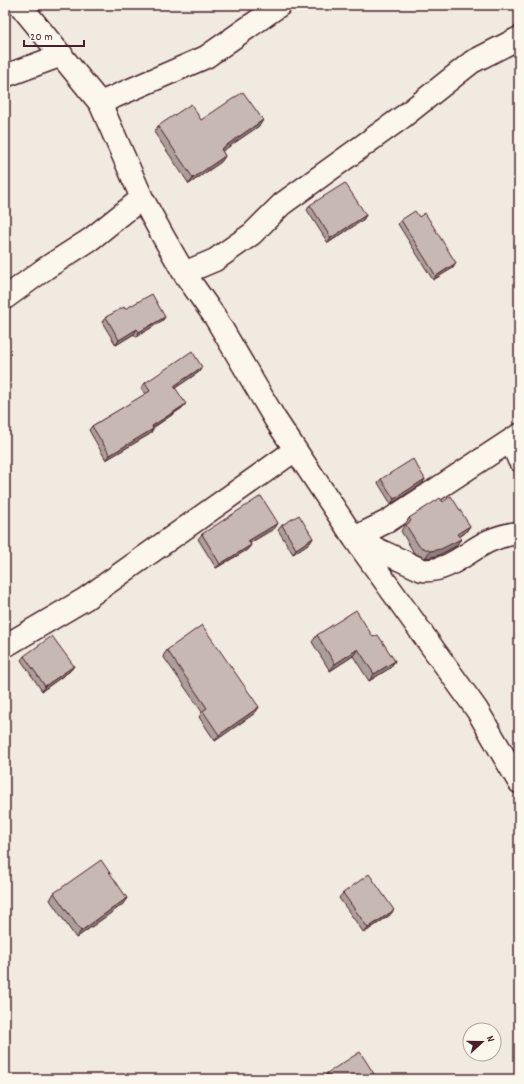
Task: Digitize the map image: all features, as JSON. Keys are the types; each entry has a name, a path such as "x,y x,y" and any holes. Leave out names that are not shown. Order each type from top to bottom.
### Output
{"street":[{"path":"20,5 100,103 142,198 184,273 215,317 295,450 354,538 477,710 519,782"},
{"path":"100,103 206,57 280,5"},
{"path":"184,273 215,260 252,234 282,204 404,116 472,62 519,38"},
{"path":"5,76 62,55"},
{"path":"5,298 46,268 90,239 142,198"},
{"path":"354,538 394,517 516,445"},
{"path":"5,646 85,599 295,450"},
{"path":"354,538 422,570 433,571 442,569 489,541 519,533"}],"building":[{"path":"243,92 263,120 221,149 225,156 193,178 158,126 191,104 201,120"},
{"path":"345,183 366,215 331,238 310,205"},
{"path":"415,211 419,217 425,213 456,263 436,276 401,220"},
{"path":"152,294 165,317 139,332 137,329 119,340 106,317 124,307 125,309"},
{"path":"192,351 202,367 174,386 186,404 152,426 153,429 110,455 92,426 150,391 145,383"},
{"path":"413,459 425,479 394,499 381,479"},
{"path":"261,496 278,523 248,541 251,545 220,564 202,534"},
{"path":"451,496 470,526 457,534 461,539 441,549 430,551 419,546 406,525 411,521 409,518 440,498 443,502"},
{"path":"299,515 313,538 296,549 282,525"},
{"path":"356,610 373,637 378,635 395,661 374,674 358,649 335,664 317,635"},
{"path":"5,616 10,622 5,626"},
{"path":"202,625 259,707 219,735 203,711 207,708 167,650"},
{"path":"52,636 74,666 45,686 24,656"},
{"path":"101,860 127,898 81,931 54,893"},
{"path":"369,874 394,910 368,928 343,893"},
{"path":"360,1052 376,1077 373,1079 331,1079 327,1073"}]}
